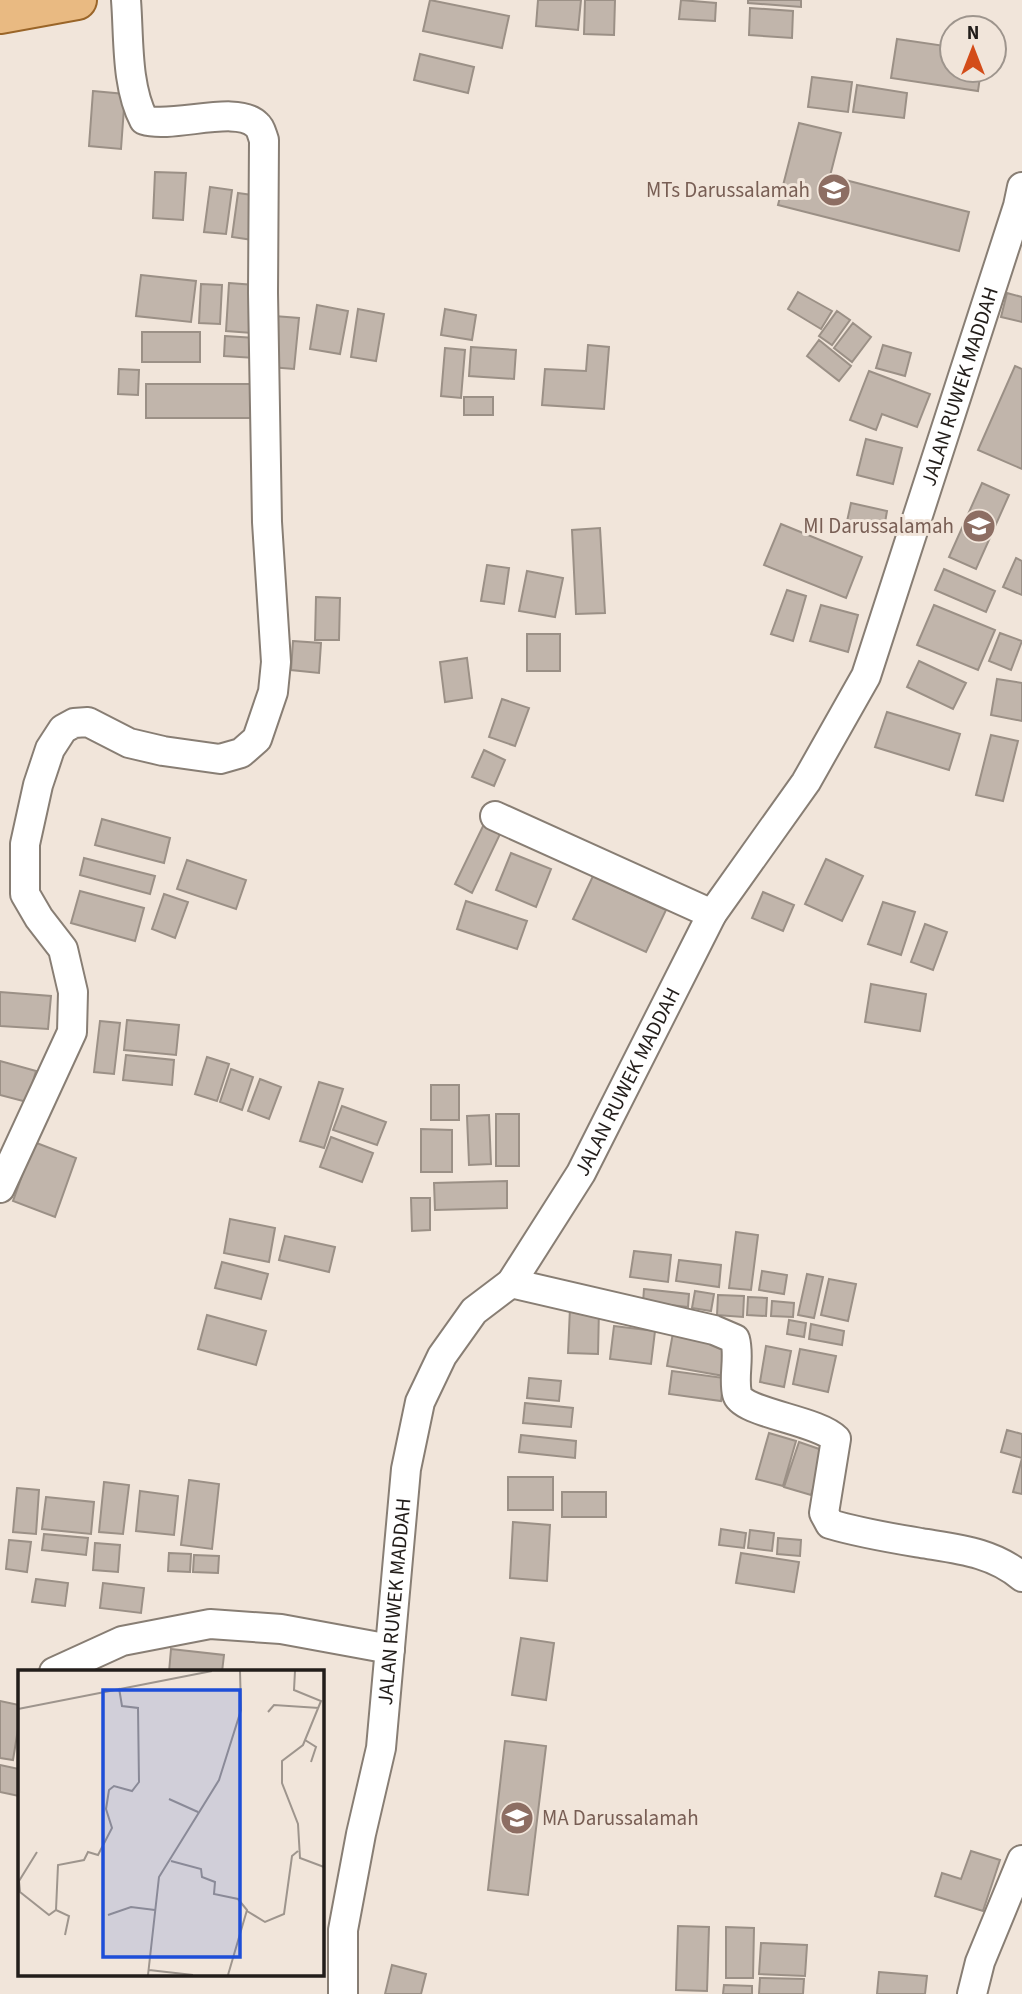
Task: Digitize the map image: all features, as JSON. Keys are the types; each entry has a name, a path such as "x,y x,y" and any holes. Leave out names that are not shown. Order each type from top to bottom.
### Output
{"main road":[{"path":"0,14 77,0"}],"street":[{"path":"0,1188 72,1032 73,992 63,949 38,918 25,894 25,844 38,785 50,749 63,729 74,723 88,722 130,743 163,751 220,759 241,754 257,739 273,692 276,663 267,522 263,293 264,140 258,125 248,119 228,116 157,124 144,120 138,108 132,82 126,0"},
{"name":"JALAN RUWEK MADDAH","path":"343,1994 343,1930 361,1834 382,1748 406,1469 420,1402 442,1356 474,1311 511,1283 582,1173 712,914 806,782 866,676 1022,187"},
{"path":"495,816 712,914"},
{"path":"511,1283 714,1330 734,1339 738,1351 737,1394 740,1401 830,1432 836,1439 824,1513 831,1524 968,1550 1009,1566 1022,1577"},
{"path":"58,1670 122,1640 210,1624 281,1629 390,1649"},
{"path":"972,1994 980,1962 1022,1860"}],"building":[{"path":"430,0 509,16 502,48 423,31"},
{"path":"538,0 581,0 578,30 536,26"},
{"path":"585,0 615,0 614,35 584,34"},
{"path":"681,0 716,3 715,21 679,19"},
{"path":"748,0 801,0 801,7 748,3"},
{"path":"750,8 793,11 792,38 749,35"},
{"path":"897,39 938,45 938,84 979,84 978,91 891,78"},
{"path":"420,54 474,67 468,93 414,80"},
{"path":"812,77 852,82 848,112 808,107"},
{"path":"857,85 907,93 904,118 853,112"},
{"path":"93,91 125,94 121,149 89,146"},
{"name":"MTs Darussalamah","path":"799,123 841,133 830,176 969,212 959,251 778,205"},
{"path":"155,172 186,173 183,220 153,218"},
{"path":"210,187 232,190 226,234 204,232"},
{"path":"238,193 259,196 253,240 232,237"},
{"path":"141,275 196,281 191,322 136,316"},
{"path":"229,283 255,285 252,333 226,331"},
{"path":"201,284 222,285 220,324 199,323"},
{"path":"798,292 832,311 821,329 788,309"},
{"path":"1007,293 1022,297 1022,322 1001,317"},
{"path":"317,305 348,311 340,354 310,349"},
{"path":"358,309 384,314 376,361 351,357"},
{"path":"445,309 476,315 472,340 441,335"},
{"path":"837,311 850,320 832,345 819,336"},
{"path":"274,316 299,318 294,369 270,367"},
{"path":"853,323 871,337 852,362 834,348"},
{"path":"142,332 200,332 200,362 142,362"},
{"path":"225,336 256,338 255,358 224,356"},
{"path":"819,340 851,366 839,381 807,356"},
{"path":"588,345 609,347 604,409 542,405 545,369 586,371"},
{"path":"883,345 911,353 905,376 876,368"},
{"path":"471,347 516,350 514,379 469,376"},
{"path":"445,348 465,350 461,398 441,396"},
{"path":"1015,366 1022,369 1022,469 978,450"},
{"path":"119,369 139,370 138,395 118,394"},
{"path":"869,371 930,394 917,427 882,414 876,430 850,420"},
{"path":"146,384 262,384 262,418 146,418"},
{"path":"464,397 493,397 493,415 464,415"},
{"path":"866,439 902,448 893,484 857,475"},
{"name":"MI Darussalamah","path":"982,483 1009,495 976,569 949,557"},
{"path":"851,503 887,511 883,534 846,526"},
{"path":"781,524 862,557 846,598 764,565"},
{"path":"600,528 605,613 576,614 572,530"},
{"path":"1016,558 1022,561 1022,595 1003,587"},
{"path":"487,565 509,568 504,604 481,601"},
{"path":"944,569 995,591 986,612 935,590"},
{"path":"527,571 563,578 555,617 519,611"},
{"path":"787,590 806,596 793,641 771,634"},
{"path":"316,597 340,598 339,640 315,640"},
{"path":"821,605 858,615 848,652 810,641"},
{"path":"934,605 995,630 978,670 917,645"},
{"path":"1000,633 1022,641 1011,670 989,661"},
{"path":"527,634 560,634 560,671 527,671"},
{"path":"293,641 321,643 319,673 291,670"},
{"path":"467,658 472,698 445,702 440,662"},
{"path":"919,661 966,683 953,709 907,687"},
{"path":"997,679 1022,683 1022,721 991,715"},
{"path":"502,699 529,708 515,746 489,737"},
{"path":"887,712 960,734 949,770 875,747"},
{"path":"991,735 1018,741 1003,801 976,795"},
{"path":"484,750 505,760 494,786 472,777"},
{"path":"102,819 170,838 164,863 95,845"},
{"path":"484,824 501,832 472,893 455,884"},
{"path":"511,853 551,869 536,907 496,890"},
{"path":"84,858 155,876 150,894 80,875"},
{"path":"826,859 863,876 842,921 805,904"},
{"path":"187,860 246,880 236,909 177,889"},
{"path":"593,876 666,910 646,952 573,919"},
{"path":"80,891 144,908 135,941 71,923"},
{"path":"763,892 794,905 783,931 752,918"},
{"path":"164,894 188,902 175,938 152,929"},
{"path":"466,901 527,921 517,949 457,929"},
{"path":"883,902 915,912 901,955 868,944"},
{"path":"925,924 947,932 933,970 911,962"},
{"path":"871,984 926,994 920,1031 865,1022"},
{"path":"0,992 51,996 48,1029 0,1026"},
{"path":"127,1020 179,1025 176,1055 124,1050"},
{"path":"100,1021 120,1023 114,1074 94,1072"},
{"path":"126,1055 174,1060 172,1085 123,1080"},
{"path":"207,1057 229,1064 217,1101 195,1094"},
{"path":"0,1061 36,1071 27,1102 0,1095"},
{"path":"231,1069 253,1077 242,1110 220,1102"},
{"path":"260,1079 281,1087 269,1119 248,1111"},
{"path":"319,1082 343,1089 324,1148 300,1141"},
{"path":"431,1085 459,1085 459,1120 431,1120"},
{"path":"342,1106 386,1122 377,1145 333,1130"},
{"path":"496,1114 519,1114 519,1166 496,1166"},
{"path":"489,1115 491,1164 469,1165 467,1116"},
{"path":"421,1129 452,1130 452,1172 421,1172"},
{"path":"331,1137 373,1153 362,1182 320,1167"},
{"path":"34,1142 76,1158 55,1217 13,1201"},
{"path":"507,1181 507,1208 435,1210 434,1183"},
{"path":"411,1198 430,1198 430,1230 412,1231"},
{"path":"230,1219 275,1228 269,1262 224,1253"},
{"path":"736,1232 758,1235 751,1290 729,1288"},
{"path":"285,1236 335,1247 329,1272 279,1260"},
{"path":"634,1251 671,1255 668,1282 630,1277"},
{"path":"679,1260 721,1265 719,1287 676,1281"},
{"path":"222,1262 268,1274 261,1299 215,1288"},
{"path":"762,1271 787,1275 784,1294 759,1290"},
{"path":"807,1274 823,1277 814,1318 798,1315"},
{"path":"829,1279 856,1284 848,1321 821,1315"},
{"path":"644,1289 689,1294 688,1307 643,1302"},
{"path":"695,1291 714,1294 711,1311 692,1308"},
{"path":"718,1295 744,1296 743,1317 717,1315"},
{"path":"748,1297 767,1298 766,1316 747,1315"},
{"path":"772,1301 794,1303 793,1317 771,1316"},
{"path":"570,1308 599,1309 598,1354 568,1353"},
{"path":"207,1315 266,1331 256,1365 198,1349"},
{"path":"789,1320 806,1323 804,1337 787,1334"},
{"path":"811,1324 844,1331 842,1345 809,1339"},
{"path":"614,1326 655,1331 651,1364 610,1359"},
{"path":"673,1333 730,1342 724,1376 667,1366"},
{"path":"766,1346 791,1351 784,1387 760,1382"},
{"path":"800,1349 836,1356 828,1392 793,1384"},
{"path":"672,1371 724,1378 721,1401 669,1394"},
{"path":"529,1378 561,1381 559,1401 527,1398"},
{"path":"525,1403 573,1408 571,1427 523,1423"},
{"path":"1007,1430 1022,1434 1022,1458 1001,1452"},
{"path":"769,1433 796,1441 783,1486 756,1479"},
{"path":"521,1435 576,1441 575,1458 519,1452"},
{"path":"799,1442 825,1451 811,1495 784,1487"},
{"path":"1022,1458 1022,1494 1013,1492"},
{"path":"508,1477 553,1477 553,1510 508,1510"},
{"path":"189,1480 219,1484 212,1549 181,1545"},
{"path":"104,1482 129,1485 123,1534 99,1532"},
{"path":"17,1488 39,1490 36,1534 13,1532"},
{"path":"140,1491 178,1496 174,1535 136,1531"},
{"path":"562,1492 606,1492 606,1517 562,1517"},
{"path":"46,1497 94,1502 91,1534 42,1529"},
{"path":"513,1522 550,1525 547,1581 510,1578"},
{"path":"721,1529 746,1533 744,1548 719,1545"},
{"path":"750,1530 774,1533 772,1551 748,1548"},
{"path":"44,1534 88,1538 86,1555 42,1550"},
{"path":"778,1538 801,1540 800,1556 777,1554"},
{"path":"9,1540 31,1542 27,1572 6,1569"},
{"path":"95,1543 120,1545 118,1572 93,1570"},
{"path":"169,1553 191,1554 190,1572 168,1571"},
{"path":"741,1553 799,1562 794,1592 736,1583"},
{"path":"194,1555 219,1556 218,1573 193,1572"},
{"path":"36,1579 68,1583 65,1606 32,1602"},
{"path":"103,1583 144,1588 141,1613 100,1608"},
{"path":"521,1638 554,1643 546,1700 512,1695"},
{"path":"171,1649 224,1655 222,1670 169,1670"},
{"path":"0,1701 18,1705 18,1729 13,1760 0,1758"},
{"name":"MA Darussalamah","path":"505,1741 546,1746 528,1895 488,1890"},
{"path":"0,1765 18,1769 18,1796 0,1792"},
{"path":"971,1851 1000,1860 983,1911 935,1896 942,1873 961,1879"},
{"path":"678,1926 709,1927 707,1991 676,1990"},
{"path":"726,1927 754,1928 753,1978 726,1978"},
{"path":"761,1943 807,1945 805,1976 759,1974"},
{"path":"392,1965 426,1974 421,1994 385,1994"},
{"path":"879,1972 927,1976 925,1994 877,1994"},
{"path":"760,1978 804,1979 803,1994 759,1994"},
{"path":"724,1985 752,1986 752,1994 723,1994"}],"place":[{"name":"MTs Darussalamah","path":"834,190"},
{"name":"MI Darussalamah","path":"979,526"},
{"name":"MA Darussalamah","path":"517,1818"}]}
